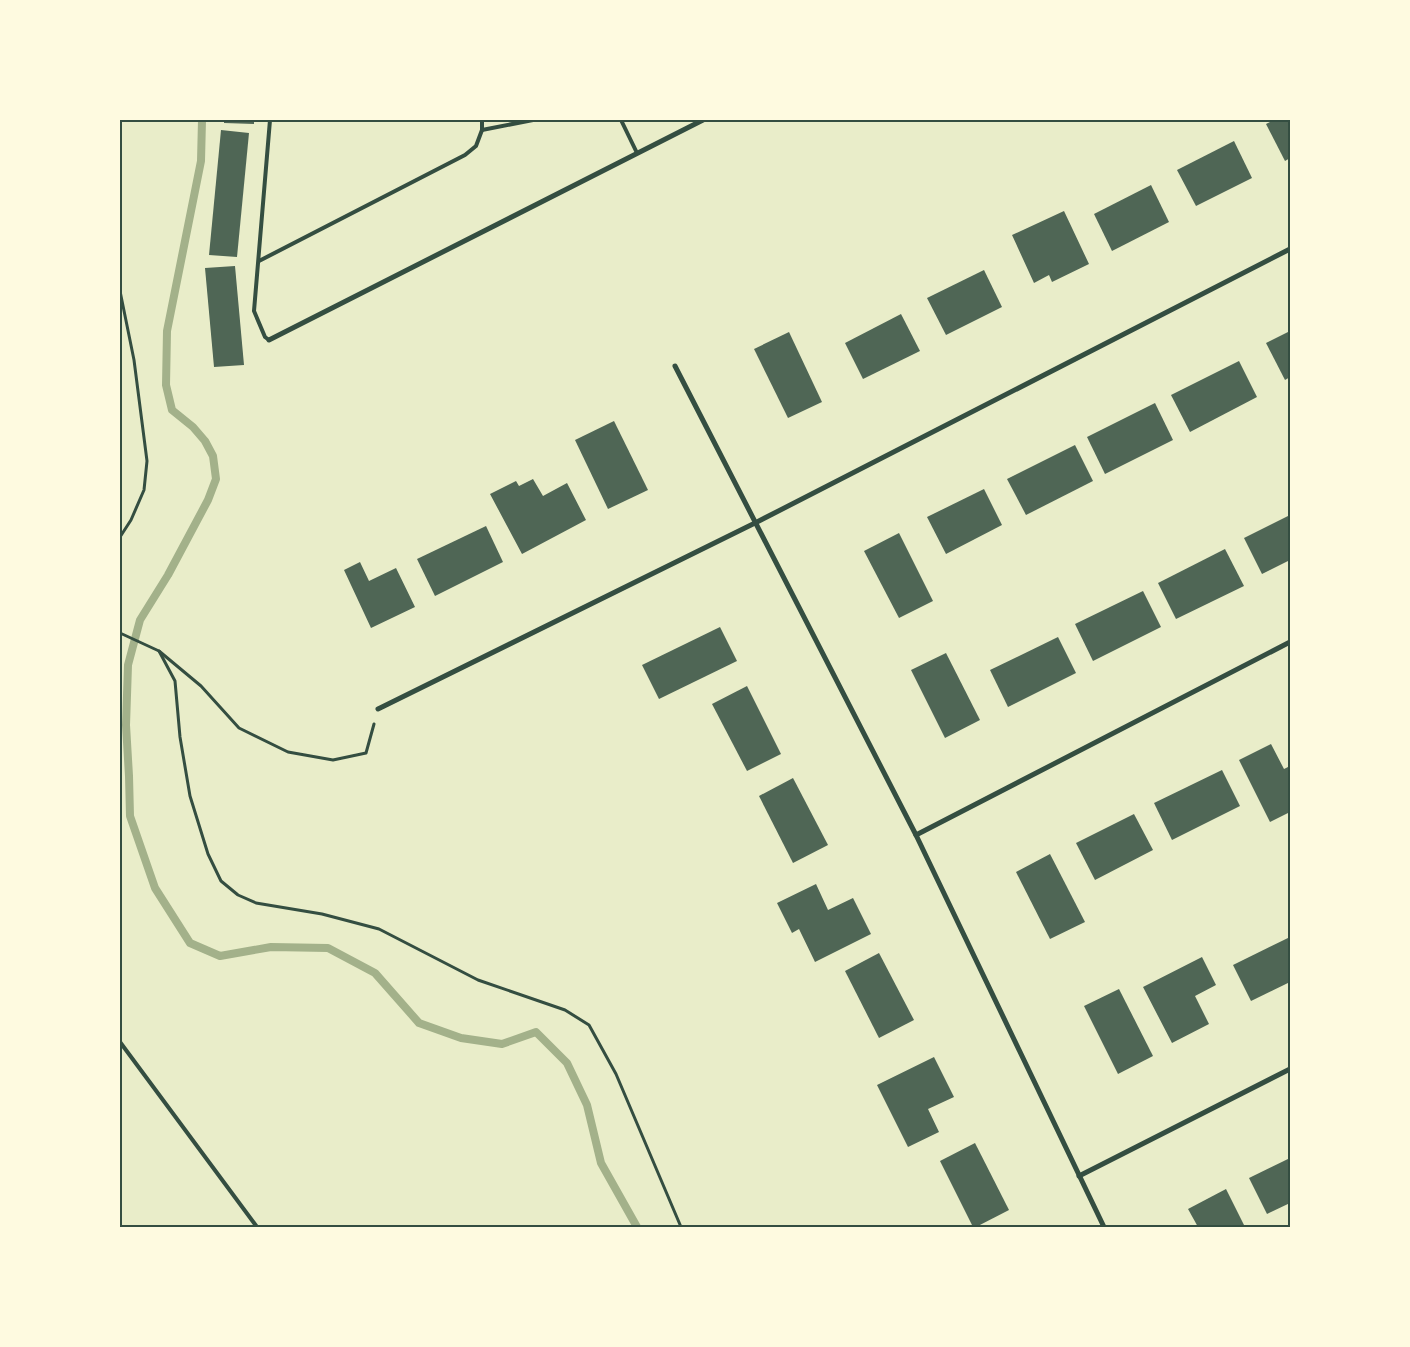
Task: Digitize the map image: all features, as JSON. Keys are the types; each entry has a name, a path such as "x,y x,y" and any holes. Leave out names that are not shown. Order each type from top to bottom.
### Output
{"street":[{"path":"270,340 703,120"},
{"path":"378,709 755,523 1290,249"},
{"path":"675,366 916,835 1104,1227"},
{"path":"916,835 1290,642"},
{"path":"1079,1176 1290,1069"}],"lane":[{"path":"270,120 254,311 265,337 270,340"},
{"path":"259,261 465,155 476,146 482,130 482,120"},
{"path":"482,130 533,120"},
{"path":"621,120 637,153"},
{"path":"120,1042 258,1227"}],"path":[{"path":"120,291 134,360 147,461 144,490 131,520 120,537"},
{"path":"120,633 159,651 201,686 239,728 288,752 334,760 366,753 378,709"},
{"path":"159,651 175,681 180,737 190,796 208,854 221,881 238,895 256,903 322,914 379,929 478,980 565,1010 588,1025 616,1074 681,1227"}],"building":[{"path":"224,120 254,120 254,124 224,123"},
{"path":"1274,120 1290,120 1290,158 1285,161 1266,124"},
{"path":"221,130 249,133 237,257 209,255"},
{"path":"1234,141 1252,178 1196,206 1177,170"},
{"path":"1151,185 1169,222 1112,251 1094,214"},
{"path":"1064,211 1089,264 1052,282 1049,275 1034,283 1012,235"},
{"path":"235,266 244,365 214,367 205,268"},
{"path":"984,270 1002,307 946,335 927,298"},
{"path":"901,314 920,351 863,379 845,343"},
{"path":"1290,331 1290,377 1285,380 1266,343"},
{"path":"789,332 822,402 788,418 754,349"},
{"path":"1239,361 1257,397 1190,432 1171,395"},
{"path":"1155,403 1173,440 1105,474 1087,437"},
{"path":"614,421 648,490 608,509 575,440"},
{"path":"1075,445 1093,481 1026,515 1007,479"},
{"path":"533,479 543,496 567,483 586,520 522,554 490,494 516,481 519,486"},
{"path":"984,489 1002,525 946,554 927,517"},
{"path":"1290,515 1290,560 1262,574 1244,538"},
{"path":"486,526 503,562 435,596 417,559"},
{"path":"899,533 933,601 899,618 864,551"},
{"path":"1225,549 1244,586 1176,619 1158,583"},
{"path":"360,562 369,581 396,568 415,607 371,628 344,570"},
{"path":"1143,591 1161,627 1093,661 1075,624"},
{"path":"720,627 737,661 659,699 642,665"},
{"path":"1058,637 1076,673 1008,707 990,670"},
{"path":"946,653 980,720 945,738 911,670"},
{"path":"747,686 781,754 747,771 712,704"},
{"path":"1271,744 1284,769 1290,766 1290,812 1270,822 1239,760"},
{"path":"1222,770 1240,806 1172,840 1154,803"},
{"path":"793,778 828,845 793,863 759,796"},
{"path":"1134,814 1153,850 1095,880 1076,843"},
{"path":"1050,854 1085,922 1050,939 1016,872"},
{"path":"816,884 828,910 853,898 871,934 815,962 799,929 792,933 777,903"},
{"path":"1290,937 1290,982 1251,1001 1233,965"},
{"path":"879,953 914,1020 879,1038 845,971"},
{"path":"1202,957 1216,985 1195,996 1209,1024 1172,1043 1143,987"},
{"path":"1119,989 1153,1056 1118,1074 1084,1006"},
{"path":"934,1057 954,1097 928,1109 939,1132 908,1147 877,1085"},
{"path":"975,1143 1009,1210 973,1227 940,1161"},
{"path":"1290,1158 1290,1203 1267,1214 1249,1178"},
{"path":"1226,1189 1245,1227 1198,1227 1188,1209"}],"waterway":[{"path":"202,120 201,161 167,331 166,385 172,410 193,427 205,441 213,456 216,479 208,500 168,575 140,620 128,665 126,725 130,816 155,888 190,943 220,956 271,947 328,948 375,973 419,1023 461,1038 502,1044 536,1032 567,1063 587,1105 601,1163 637,1227"}]}
